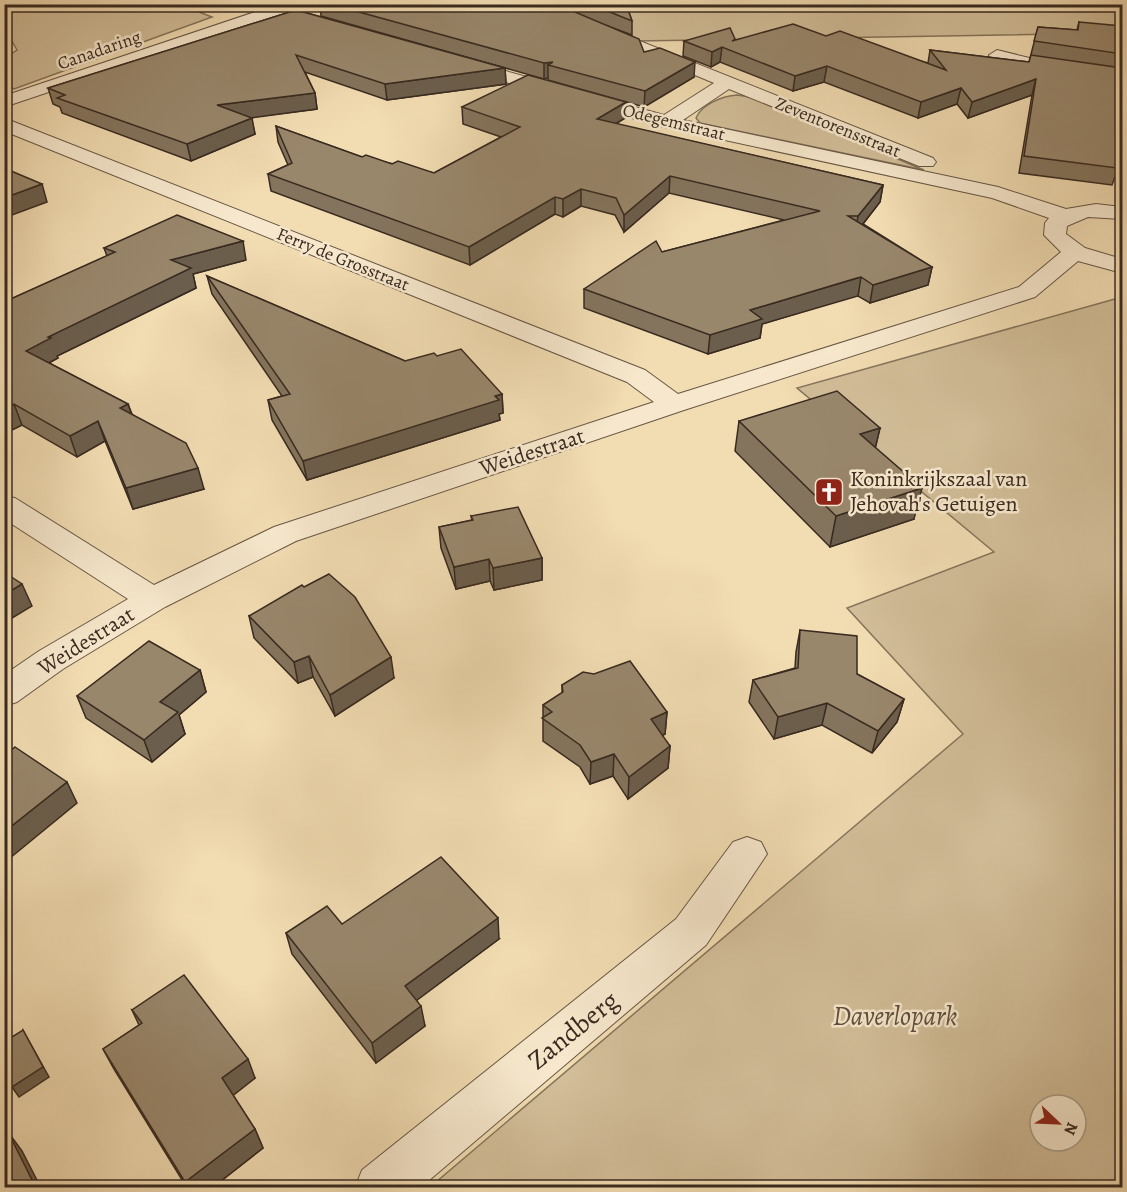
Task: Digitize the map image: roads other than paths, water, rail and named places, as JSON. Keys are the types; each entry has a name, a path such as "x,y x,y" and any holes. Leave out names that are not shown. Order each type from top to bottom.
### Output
{"street":[{"path":"252,4 341,30"},
{"name":"Zeventorensstraat","path":"532,4 951,171"},
{"name":"Canadaring","path":"4,102 273,11"},
{"path":"997,55 1050,68 1122,77"},
{"name":"Odegemstraat","path":"442,58 667,122 998,193 1064,216"},
{"path":"667,122 726,83"},
{"name":"Ferry de Grosstraat","path":"4,124 636,376 674,404"},
{"path":"1122,213 1083,211 1064,216 1056,223 1055,235 1063,245 1075,252 1100,262 1122,266"},
{"name":"Weidestraat","path":"4,693 51,660 153,599 285,534 674,404 1027,292 1075,252"},
{"path":"4,505 153,599"},
{"name":"Zandberg","path":"380,1188 691,932 747,854"}],"place":[{"name":"Koninkrijkszaal van Jehovah's Getuigen","path":"829,492"}],"park label":[{"name":"Daverlopark","path":"895,1016"}]}
